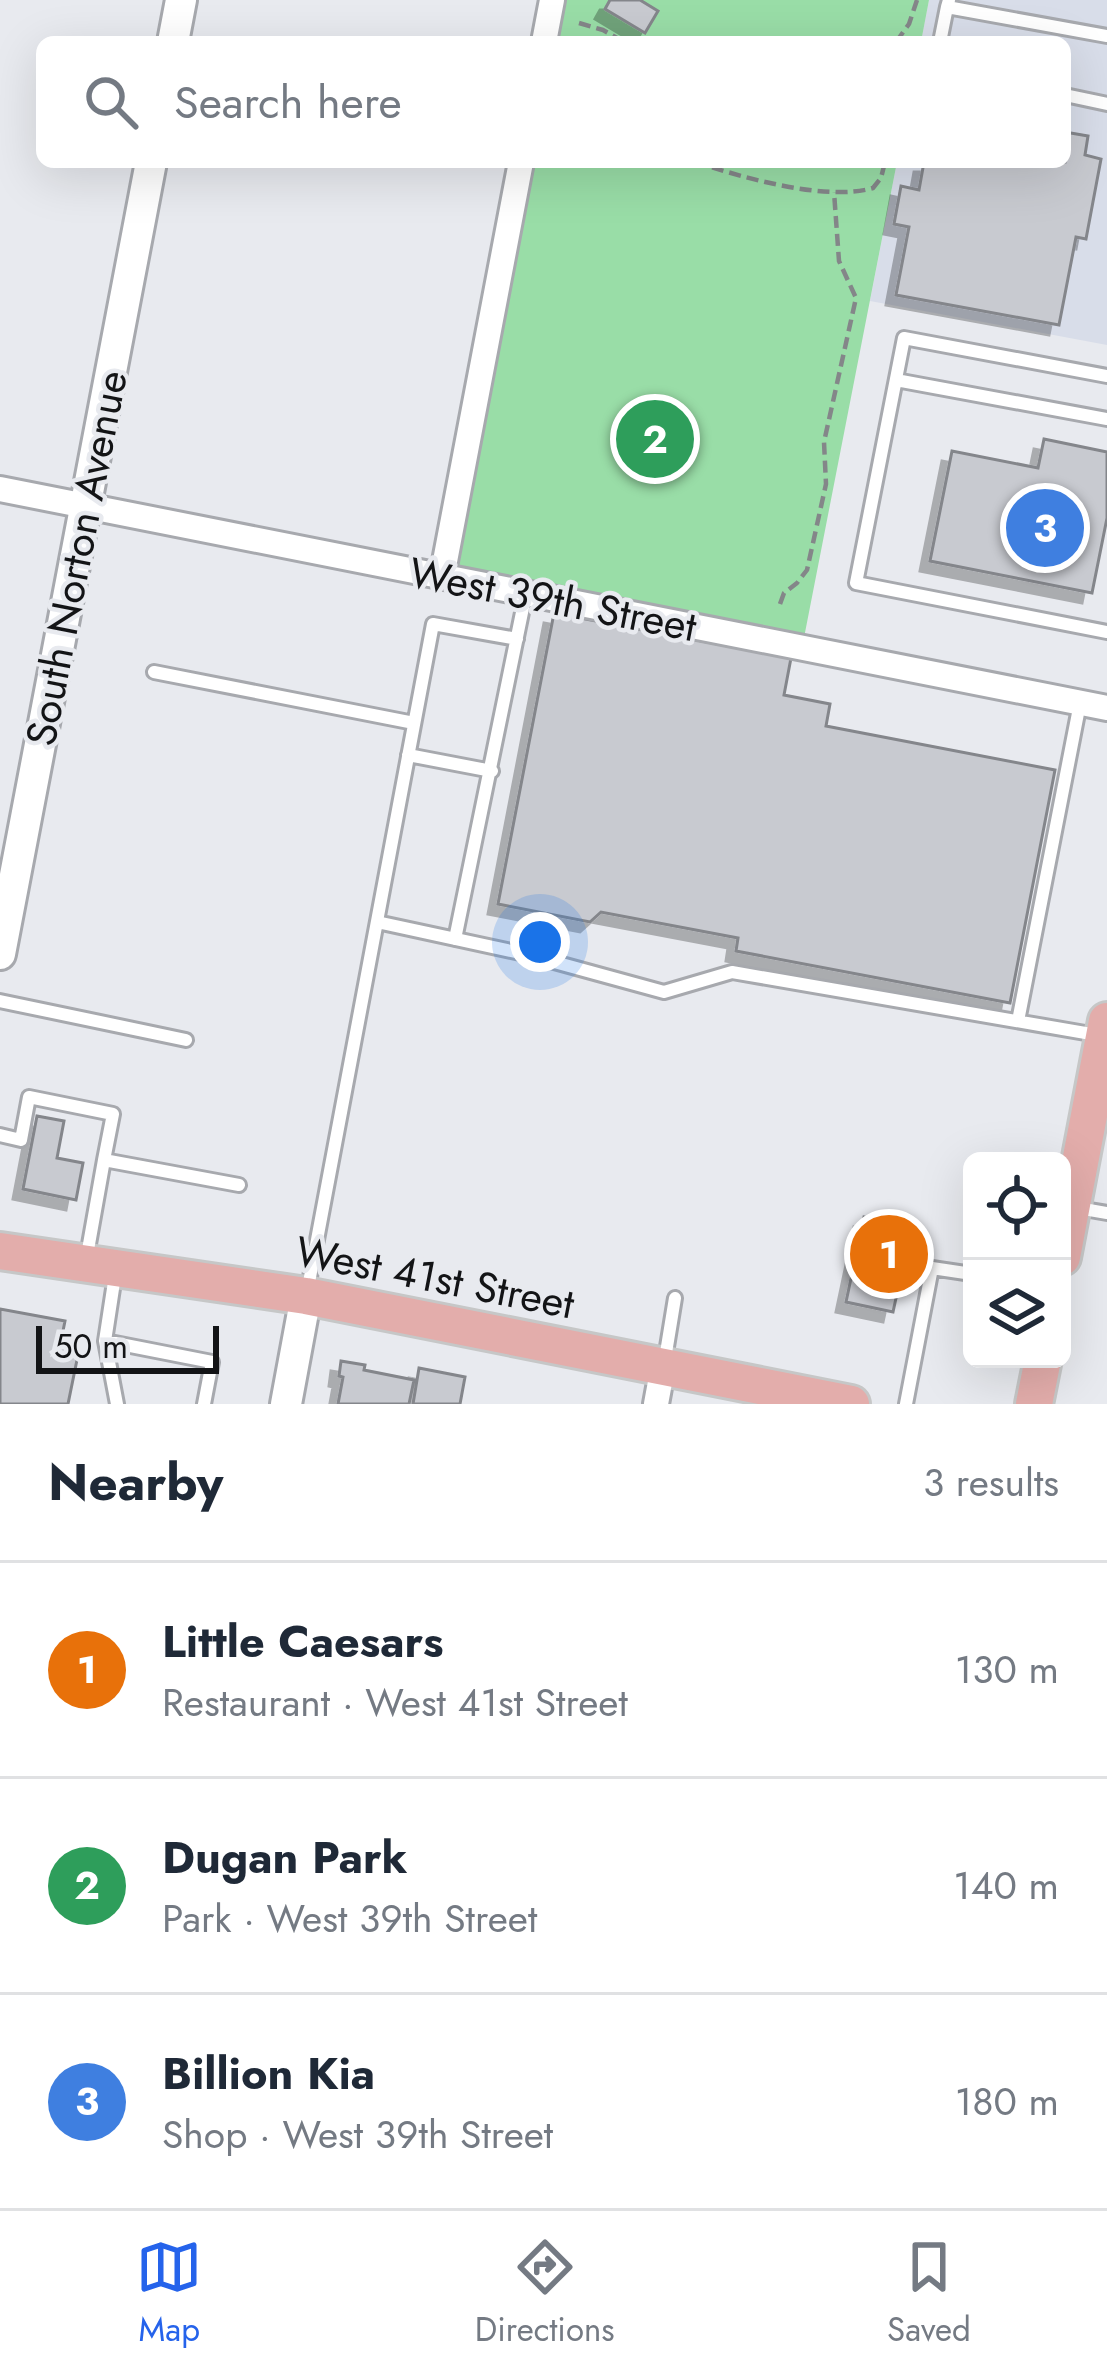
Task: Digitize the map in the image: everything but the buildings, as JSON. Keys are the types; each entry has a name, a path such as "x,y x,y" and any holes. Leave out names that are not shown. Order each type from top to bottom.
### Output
{"main road":[{"path":"1071,1241 1089,1210 1106,1029"},
{"name":"West 41st Street","path":"0,1251 306,1296 851,1404"},
{"path":"1034,1404 1041,1368"}],"street":[{"path":"174,36 181,0"},
{"path":"545,36 552,0"},
{"name":"South Norton Avenue","path":"0,954 150,168"},
{"path":"442,577 520,168"},
{"name":"West 39th Street","path":"0,490 1107,708"},
{"path":"286,1404 306,1296"},
{"path":"656,1404 664,1366"}],"lane":[{"path":"941,36 948,3 1107,36"},
{"path":"1071,96 1107,104"},
{"path":"1107,376 904,338 856,583 1107,632"},
{"path":"896,380 1107,418"},
{"path":"455,939 526,593"},
{"path":"306,1296 433,624 517,639"},
{"path":"154,672 414,723"},
{"path":"1018,1022 1080,703"},
{"path":"408,755 491,772"},
{"path":"376,922 525,954 664,992 732,972 1018,1022 1106,1029"},
{"path":"0,1001 186,1040"},
{"path":"0,1136 20,1140 29,1097 113,1114 104,1160 101,1266 105,1342 117,1404"},
{"path":"104,1160 238,1185"},
{"path":"906,1404 932,1268 963,1273"},
{"path":"664,1366 675,1298"},
{"path":"105,1342 212,1362 204,1404"}],"path":[{"path":"900,36 917,0"},
{"path":"579,23 614,36"},
{"path":"715,168 834,192 873,188 884,168"},
{"path":"780,604 807,569 826,484 824,442 856,298 839,261 834,192"}],"shaded area":[{"path":"929,0 1107,0 1107,345 870,301 896,168 1071,168 1071,36 922,36"}],"green space":[{"path":"552,0 929,0 922,36 545,36"},
{"path":"520,168 896,168 802,648 442,577"}],"place":[{"name":"Dugan Park","path":"655,439"},
{"name":"Billion Kia","path":"1045,528"},
{"name":"Little Caesars","path":"889,1254"}]}
